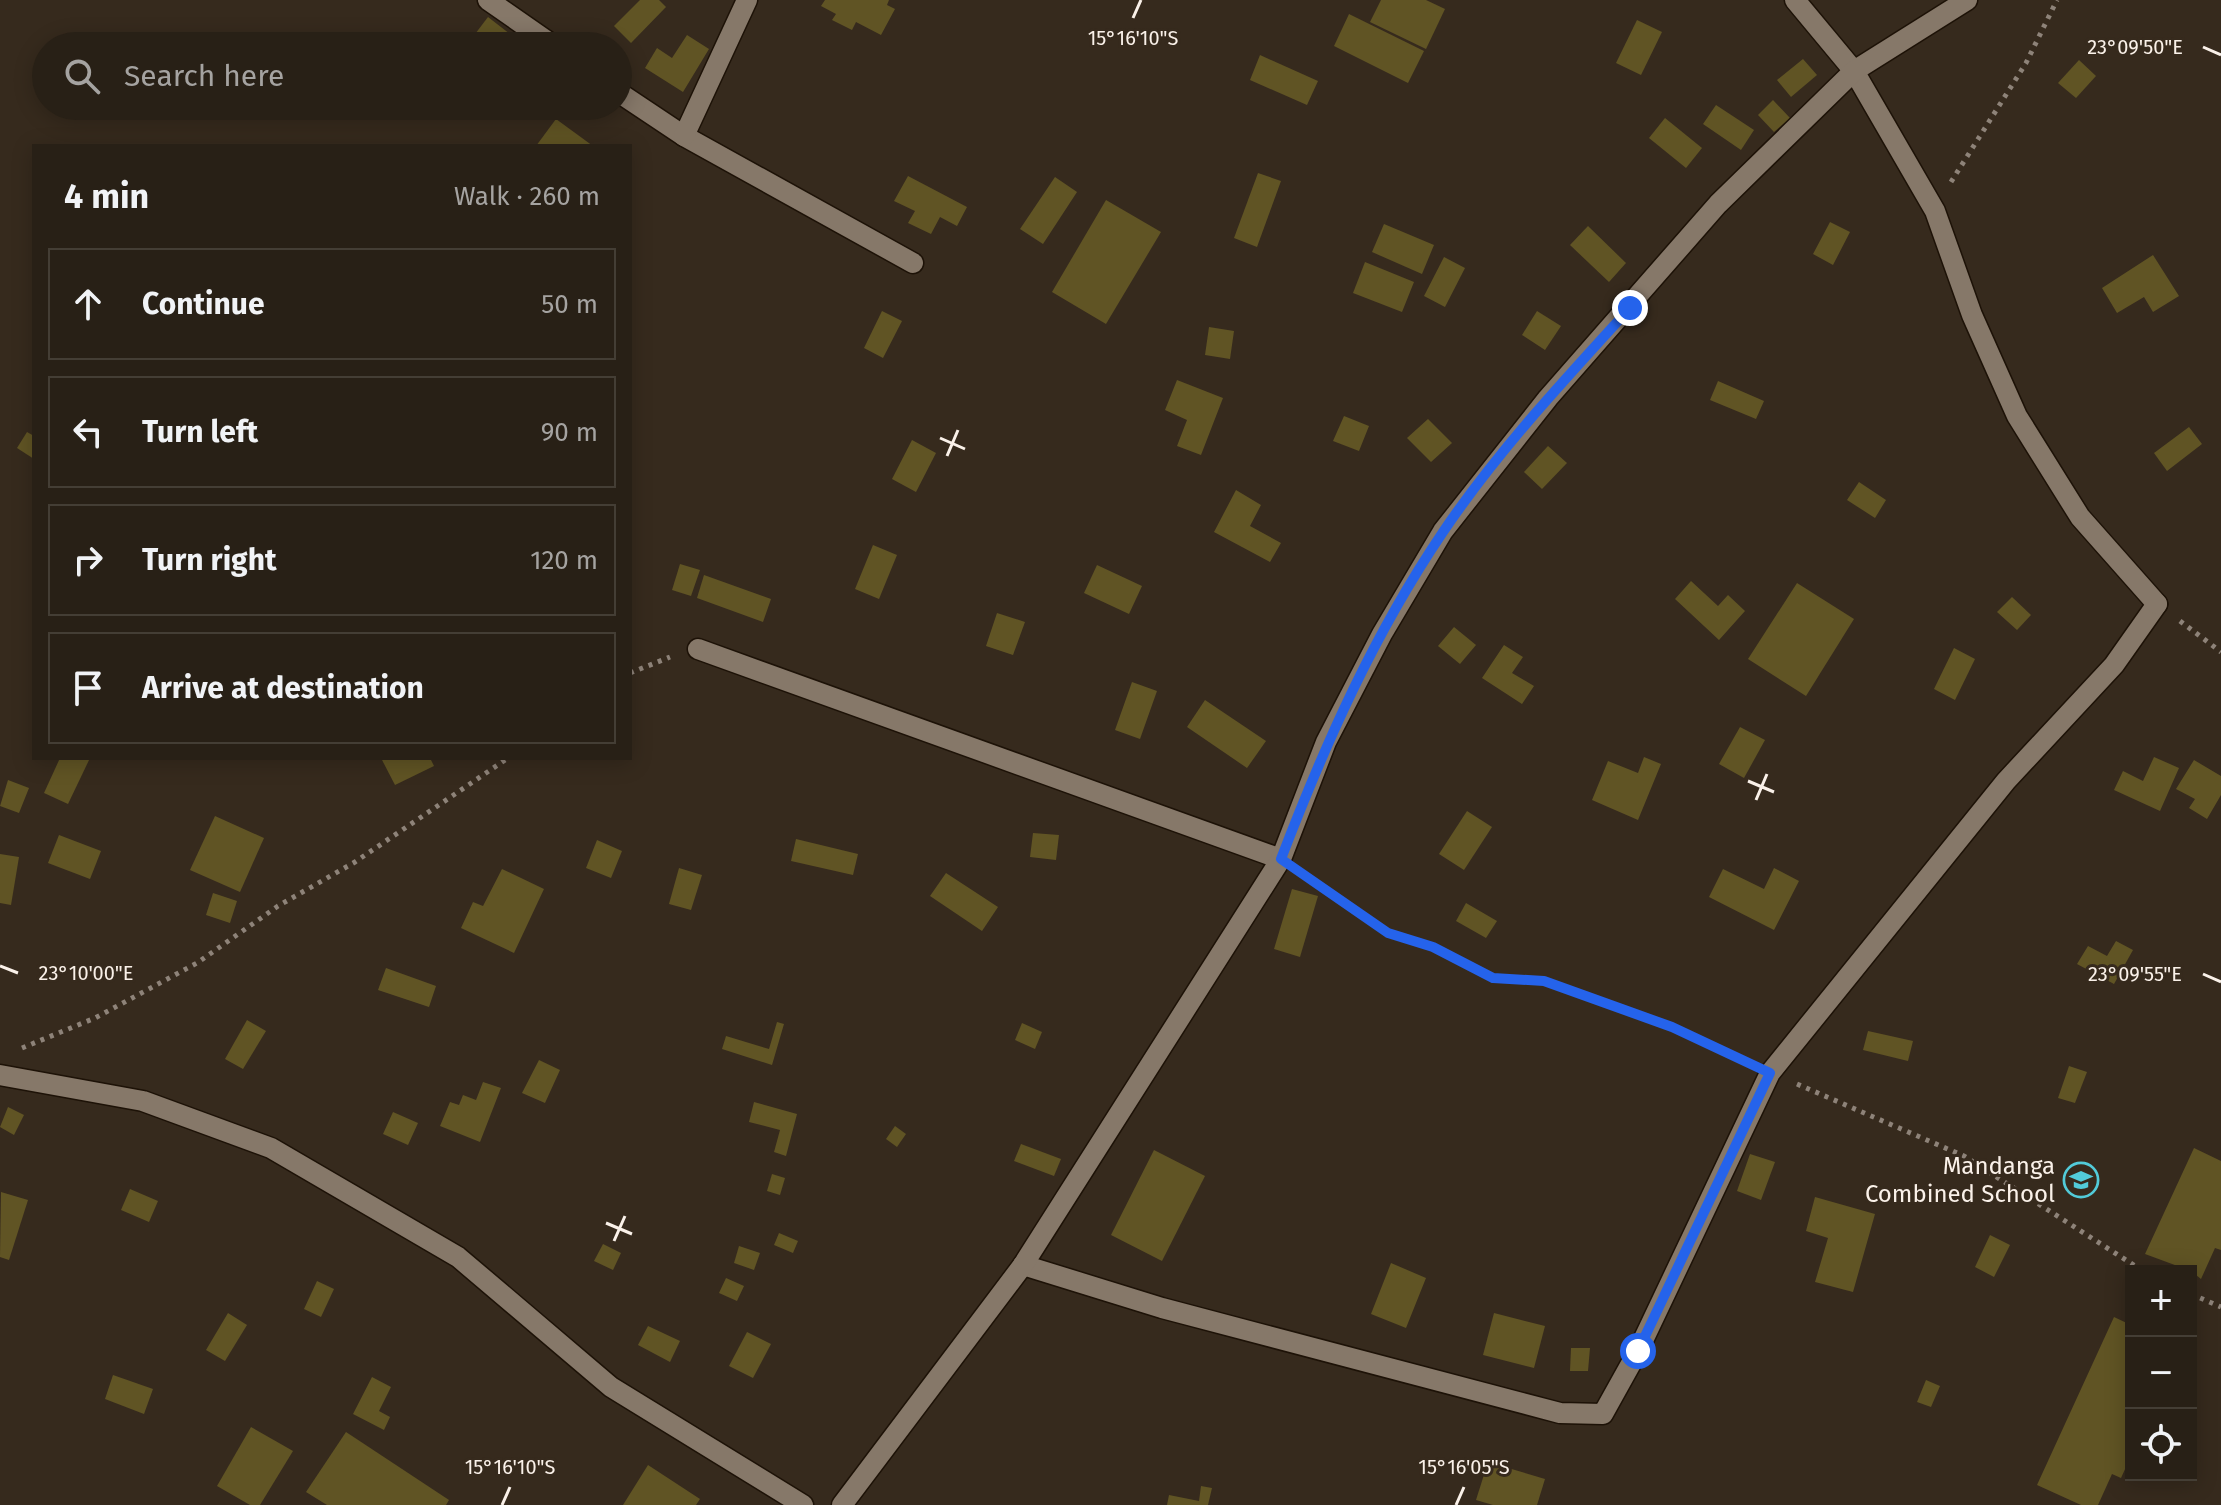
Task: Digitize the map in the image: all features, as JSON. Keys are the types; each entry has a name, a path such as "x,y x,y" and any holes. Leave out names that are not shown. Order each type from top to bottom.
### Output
{"street":[{"path":"488,0 534,32"},
{"path":"684,136 747,0"},
{"path":"1023,1265 1162,1308 1560,1413 1603,1414 1638,1351 1770,1073 2006,781 2114,665 2157,604 2080,517 2017,416 1972,315 1935,211 1854,71 1795,0"},
{"path":"842,1505 1023,1265 1281,859 1326,742 1382,634 1443,531 1548,398 1718,204 1854,71 1967,0"},
{"path":"632,101 684,136 913,263"},
{"path":"698,649 1281,859"},
{"path":"0,1075 143,1101 271,1148 458,1257 611,1387 803,1505"}],"path":[{"path":"1935,211 1967,152 2026,63 2057,0"},
{"path":"2157,604 2221,652"},
{"path":"632,672 654,661 698,649"},
{"path":"14,1051 95,1018 197,963 278,906 355,862 505,760"},
{"path":"1281,859 1388,933 1433,947 1493,978 1544,981 1672,1027 1770,1073 1964,1156 2134,1265"},
{"path":"2197,1297 2221,1307"}],"building":[{"path":"640,0 659,0 666,7 632,42 632,32 620,32 614,26"},
{"path":"825,0 889,0 887,5 895,9 881,35 856,22 852,30 832,20 836,14 821,6"},
{"path":"1381,0 1426,0 1445,9 1426,49 1370,22"},
{"path":"1349,14 1424,51 1408,83 1334,46"},
{"path":"488,17 507,32 477,32"},
{"path":"1637,20 1662,32 1641,75 1616,63"},
{"path":"687,35 709,49 683,92 645,68 657,48 672,58"},
{"path":"1260,55 1318,81 1307,105 1250,80"},
{"path":"1803,59 1817,75 1791,97 1777,80"},
{"path":"2079,60 2096,76 2076,98 2058,83"},
{"path":"1773,100 1790,118 1774,132 1758,115"},
{"path":"1716,105 1754,130 1741,150 1703,124"},
{"path":"1665,118 1702,148 1686,168 1649,138"},
{"path":"557,120 590,144 537,144"},
{"path":"1258,173 1281,181 1257,247 1234,238"},
{"path":"908,176 967,207 957,226 940,217 931,234 908,223 915,211 894,201"},
{"path":"1055,177 1077,192 1043,244 1020,229"},
{"path":"1106,200 1161,232 1106,324 1052,292"},
{"path":"1830,222 1850,232 1833,265 1813,254"},
{"path":"1384,224 1434,245 1422,274 1372,252"},
{"path":"1588,226 1626,263 1609,282 1570,245"},
{"path":"2153,255 2179,296 2153,312 2144,297 2117,313 2102,288"},
{"path":"1444,257 1465,268 1445,307 1424,296"},
{"path":"1365,262 1414,282 1402,312 1353,293"},
{"path":"882,311 902,321 883,358 864,348"},
{"path":"1537,311 1561,326 1545,350 1522,335"},
{"path":"1209,327 1234,331 1230,359 1205,355"},
{"path":"1177,380 1223,398 1201,455 1177,446 1187,420 1165,410"},
{"path":"1718,381 1764,401 1756,419 1710,400"},
{"path":"1344,416 1369,426 1359,451 1333,441"},
{"path":"1428,419 1452,443 1431,462 1407,438"},
{"path":"2189,427 2202,444 2167,471 2154,453"},
{"path":"27,432 32,435 32,458 17,448"},
{"path":"912,440 936,453 916,492 892,479"},
{"path":"1548,446 1567,463 1542,489 1524,472"},
{"path":"1859,482 1886,500 1875,518 1847,500"},
{"path":"1236,490 1261,505 1250,526 1281,543 1270,562 1214,532"},
{"path":"873,545 897,555 879,599 855,589"},
{"path":"680,564 700,570 691,596 672,590"},
{"path":"1097,565 1142,586 1129,614 1084,593"},
{"path":"704,575 771,599 763,622 697,598"},
{"path":"1691,581 1718,606 1728,595 1745,611 1719,640 1675,599"},
{"path":"1797,583 1854,619 1806,696 1748,659"},
{"path":"2012,597 2031,615 2017,630 1997,612"},
{"path":"997,613 1025,622 1013,655 986,646"},
{"path":"1454,627 1476,645 1460,664 1438,646"},
{"path":"1504,645 1523,657 1512,673 1534,686 1522,704 1482,678"},
{"path":"1954,648 1975,659 1955,700 1934,689"},
{"path":"1132,682 1157,691 1140,739 1115,730"},
{"path":"1205,700 1266,741 1247,768 1187,727"},
{"path":"1740,727 1765,740 1744,778 1719,764"},
{"path":"1644,757 1661,764 1638,820 1592,800 1608,761 1638,773"},
{"path":"2154,757 2179,768 2160,811 2114,790 2123,771 2143,781"},
{"path":"59,760 89,760 68,804 44,793"},
{"path":"382,760 431,760 434,766 395,785"},
{"path":"2194,760 2221,776 2221,795 2207,819 2189,808 2195,799 2176,789"},
{"path":"8,780 29,788 19,813 0,806"},
{"path":"1467,811 1492,827 1464,870 1439,854"},
{"path":"215,816 264,838 240,892 190,870"},
{"path":"1033,833 1059,835 1056,860 1030,857"},
{"path":"59,835 101,851 90,879 48,863"},
{"path":"796,839 858,854 853,875 791,861"},
{"path":"597,840 622,851 611,878 586,868"},
{"path":"0,854 19,857 11,905 0,903"},
{"path":"679,868 702,875 691,910 669,904"},
{"path":"1774,868 1799,881 1774,930 1709,897 1723,869 1764,889"},
{"path":"502,869 544,889 514,953 461,928 473,902 483,906"},
{"path":"946,873 998,907 982,931 930,896"},
{"path":"1292,889 1318,896 1300,957 1274,949"},
{"path":"213,893 237,901 230,923 206,915"},
{"path":"1466,903 1497,921 1486,938 1456,921"},
{"path":"2116,941 2133,950 2114,984 2077,964 2088,946 2107,956"},
{"path":"386,968 436,986 429,1007 378,990"},
{"path":"247,1020 266,1031 243,1069 225,1059"},
{"path":"777,1022 784,1024 772,1065 722,1049 726,1036 769,1049"},
{"path":"1022,1023 1042,1032 1035,1049 1015,1040"},
{"path":"1868,1031 1913,1041 1908,1061 1863,1050"},
{"path":"539,1060 560,1070 545,1103 522,1093"},
{"path":"2069,1066 2087,1072 2075,1103 2058,1098"},
{"path":"483,1082 501,1088 480,1142 440,1126 450,1102 459,1105 463,1095 476,1100"},
{"path":"754,1102 797,1114 786,1156 774,1152 780,1130 749,1122"},
{"path":"8,1107 24,1115 14,1135 0,1127"},
{"path":"393,1112 418,1123 408,1145 383,1134"},
{"path":"895,1126 906,1134 897,1147 886,1139"},
{"path":"1021,1144 1061,1159 1054,1176 1014,1161"},
{"path":"2194,1148 2221,1161 2221,1250 2215,1248 2201,1279 2197,1276 2197,1265 2175,1265 2145,1254"},
{"path":"1154,1150 1205,1176 1162,1261 1111,1235"},
{"path":"1750,1154 1775,1162 1761,1200 1737,1191"},
{"path":"772,1174 785,1178 780,1195 767,1191"},
{"path":"130,1189 158,1201 149,1222 121,1210"},
{"path":"1,1192 28,1200 9,1260 0,1257"},
{"path":"1815,1197 1875,1214 1853,1292 1815,1282 1828,1238 1806,1231"},
{"path":"779,1233 798,1241 793,1253 774,1245"},
{"path":"1990,1235 2010,1245 1994,1277 1975,1267"},
{"path":"603,1244 621,1253 613,1270 594,1261"},
{"path":"739,1246 760,1253 754,1270 734,1263"},
{"path":"1391,1263 1426,1278 1406,1328 1371,1314"},
{"path":"726,1278 744,1286 737,1301 719,1293"},
{"path":"317,1281 334,1289 321,1317 304,1309"},
{"path":"228,1313 247,1325 225,1361 206,1350"},
{"path":"1494,1313 1545,1326 1534,1368 1483,1355"},
{"path":"2114,1317 2125,1322 2125,1469 2121,1478 2112,1474 2098,1505 2081,1505 2037,1485"},
{"path":"648,1326 680,1341 670,1362 638,1345"},
{"path":"747,1332 771,1344 753,1378 729,1366"},
{"path":"1571,1348 1590,1348 1588,1371 1570,1371"},
{"path":"113,1375 153,1389 144,1414 105,1399"},
{"path":"372,1377 391,1387 379,1411 390,1417 384,1430 353,1414"},
{"path":"1926,1380 1940,1386 1931,1407 1917,1402"},
{"path":"251,1427 293,1451 260,1505 250,1505 217,1486"},
{"path":"346,1432 449,1500 446,1505 327,1505 306,1492"},
{"path":"1488,1462 1545,1479 1537,1505 1493,1505 1476,1500"},
{"path":"648,1465 700,1499 696,1505 623,1505"},
{"path":"1201,1486 1212,1488 1208,1505 1167,1505 1169,1495 1199,1501"}],"place":[{"name":"Mandanga Combined School","path":"2081,1180"}],"route":[{"path":"1630,308 1548,398 1443,531 1382,634 1326,742 1281,859 1388,933 1433,947 1493,978 1544,981 1605,1006 1672,1027 1770,1073 1638,1351"}]}
